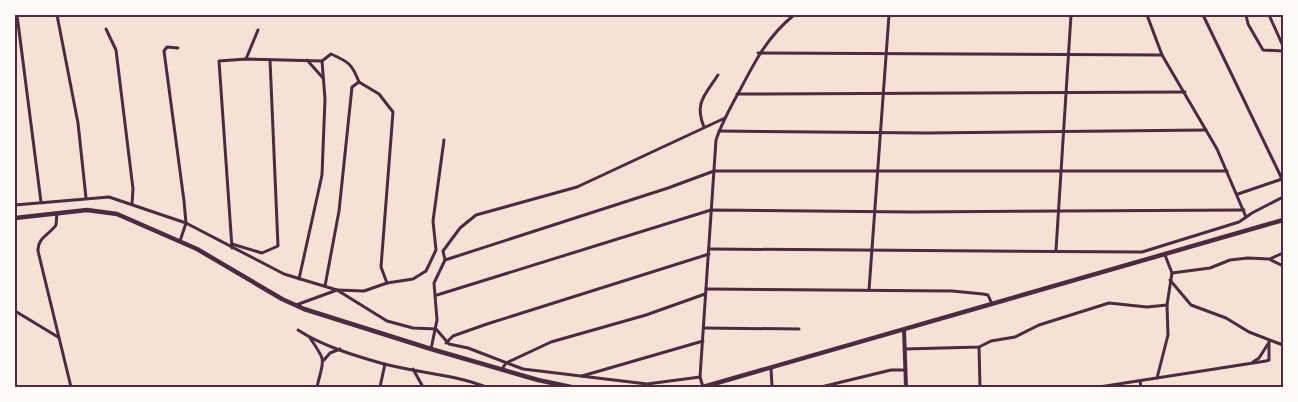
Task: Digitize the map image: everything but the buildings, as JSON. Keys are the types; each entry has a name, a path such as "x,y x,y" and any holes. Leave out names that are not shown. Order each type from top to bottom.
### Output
{"main road":[{"path":"15,218 87,210 109,212 180,241 216,259 296,306 502,370 571,387"},
{"path":"703,387 1283,220"}],"street":[{"path":"17,15 41,202"},
{"path":"57,15 78,123 86,198"},
{"path":"703,387 700,377 705,294 714,171 719,131 758,53 780,26 794,15"},
{"path":"869,290 889,15"},
{"path":"1056,250 1071,15"},
{"path":"1147,15 1162,54 1206,130 1238,194 1246,217"},
{"path":"1204,15 1283,179 1238,194"},
{"path":"1246,15 1248,24 1263,50 1283,51"},
{"path":"1269,15 1283,46"},
{"path":"106,29 116,50 133,188 132,204"},
{"path":"246,59 258,30"},
{"path":"178,48 167,48 164,51 186,223 180,241"},
{"path":"758,53 1069,52 1162,54"},
{"path":"299,279 322,175 325,99 322,61 327,55 331,54 352,65 359,82 379,94 393,112 381,268 387,283"},
{"path":"232,246 219,61 246,59 322,61"},
{"path":"232,246 262,253 278,246 270,60"},
{"path":"307,60 323,78"},
{"path":"704,127 699,116 700,103 718,75"},
{"path":"325,286 339,211 352,87 359,82"},
{"path":"737,94 1184,92"},
{"path":"431,349 436,330 437,295 434,283 445,260 443,251 460,228 476,215 577,187 725,118"},
{"path":"719,131 881,133 1206,130"},
{"path":"296,306 337,290 364,291 387,283 420,277 426,271 436,250 433,221 444,140"},
{"path":"445,260 668,188 714,171 1227,171"},
{"path":"15,205 109,197 132,204 186,223 274,270 337,290 387,321 412,328 436,330 446,343 523,369 647,384 700,377"},
{"path":"709,249 1142,252 1228,226 1283,197"},
{"path":"437,295 711,210 874,212 1244,210"},
{"path":"57,213 56,225 38,245 71,387"},
{"path":"1157,378 1168,335 1167,305 1172,273 1166,255 1170,244"},
{"path":"436,250 443,251"},
{"path":"1172,273 1210,268 1230,260 1269,259 1283,253"},
{"path":"446,343 453,336 487,324 708,254"},
{"path":"1269,259 1283,266"},
{"path":"1170,280 1191,305 1226,318 1270,341 1283,345"},
{"path":"706,289 869,290 983,294 988,295 993,305"},
{"path":"502,370 506,363 551,342 646,315 705,294"},
{"path":"905,349 979,347 991,341 1015,337 1039,325 1109,303 1147,307 1167,305"},
{"path":"15,311 59,338"},
{"path":"704,328 799,330"},
{"path":"298,330 309,337 385,364 465,379 486,387"},
{"path":"904,330 906,387"},
{"path":"309,337 322,352 324,360"},
{"path":"581,376 703,340"},
{"path":"1099,387 1269,360 1270,341"},
{"path":"1251,363 1259,358 1270,341"},
{"path":"979,347 980,387"},
{"path":"316,387 324,360 330,353 340,349"},
{"path":"380,387 385,364"},
{"path":"771,368 772,387"},
{"path":"413,369 423,387"},
{"path":"821,387 891,370 905,370"},
{"path":"465,379 474,387"},
{"path":"1140,381 1141,387"}]}
